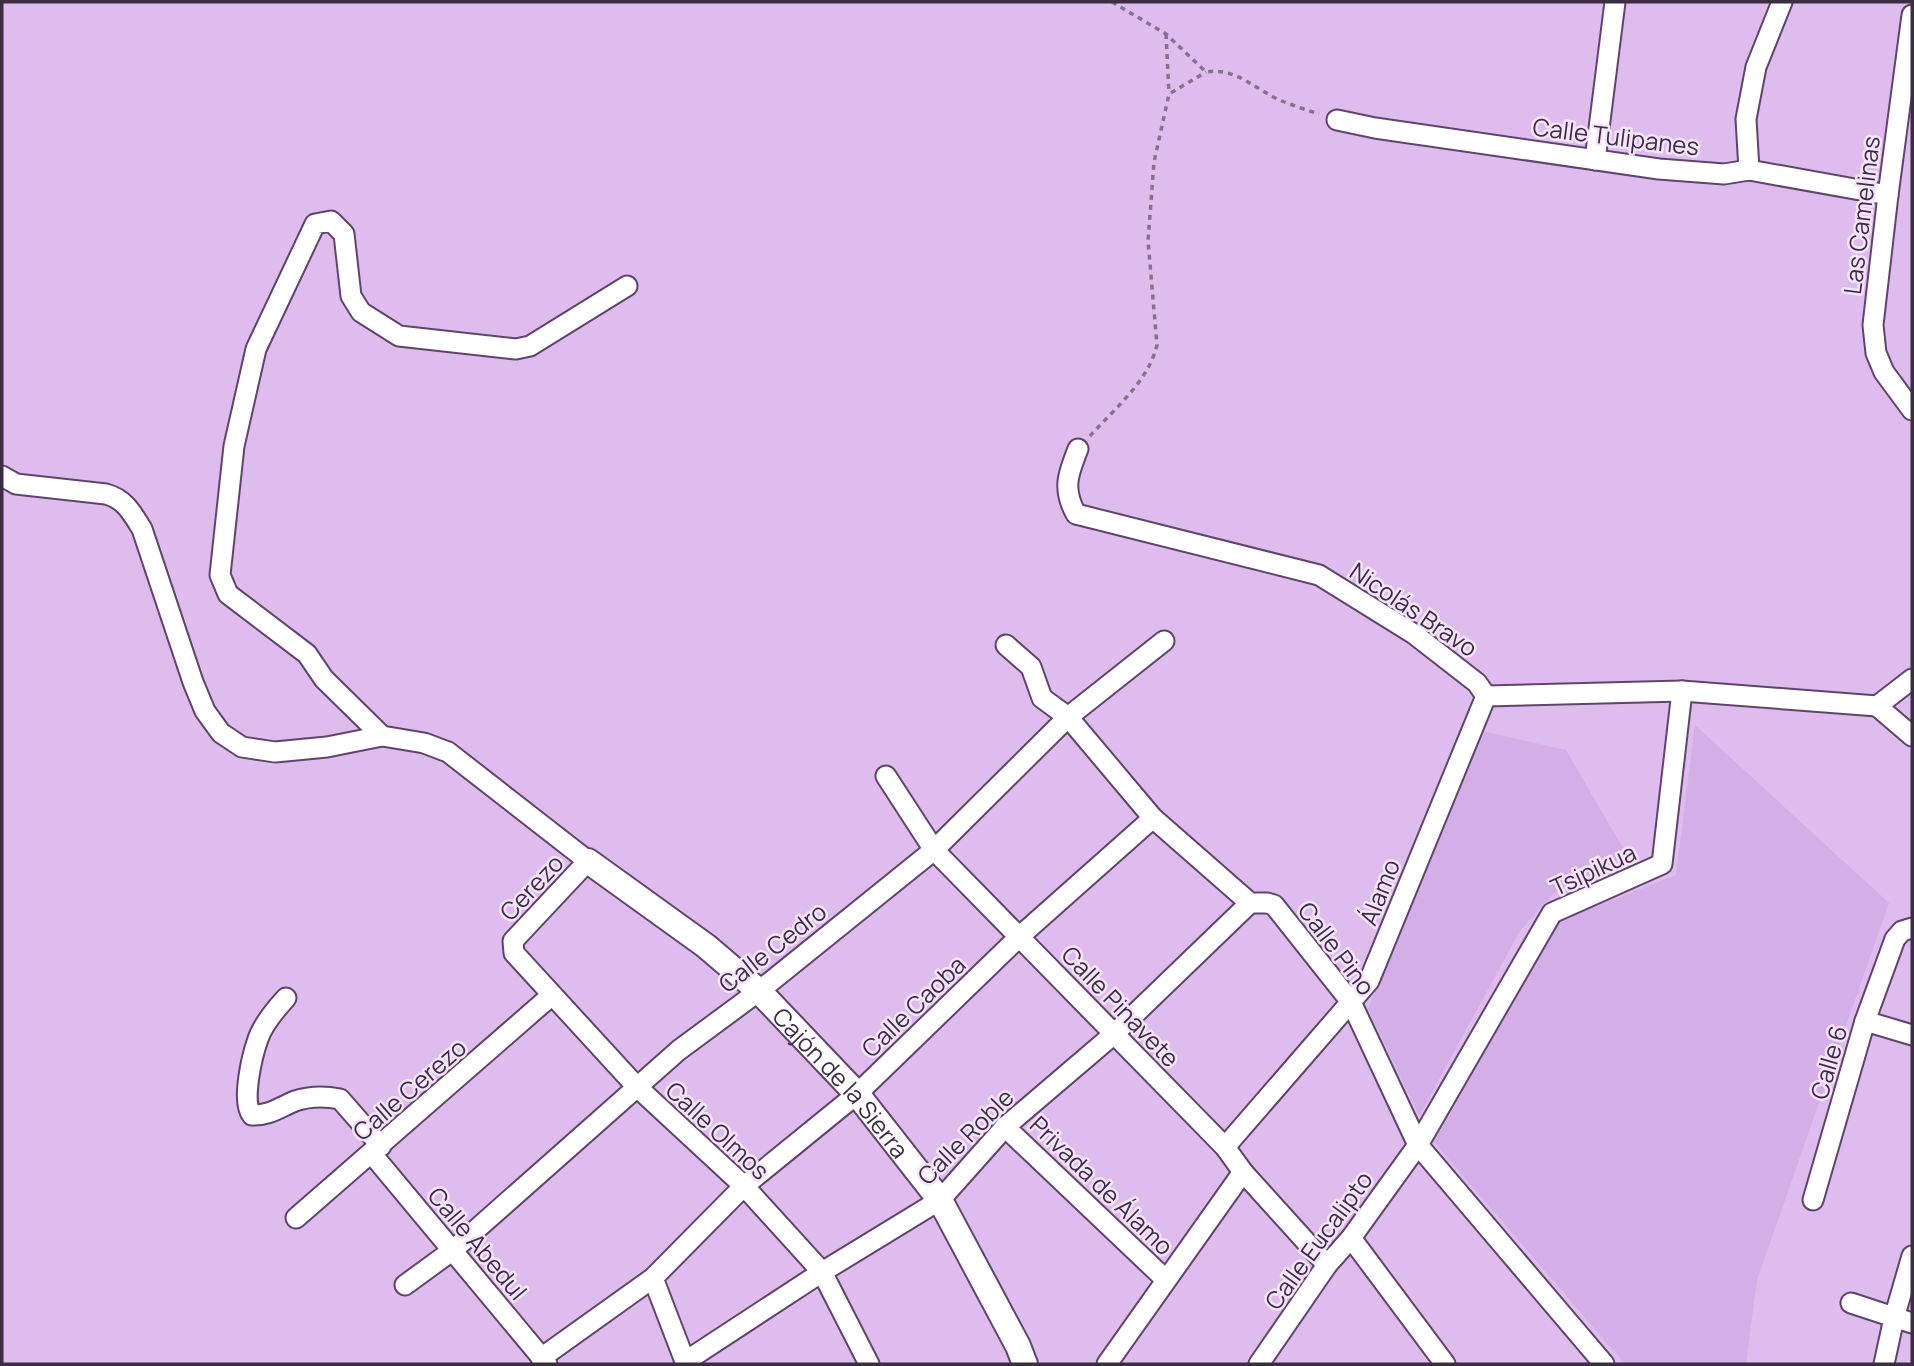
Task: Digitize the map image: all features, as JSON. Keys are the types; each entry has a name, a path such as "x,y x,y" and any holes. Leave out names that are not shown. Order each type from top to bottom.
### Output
{"street":[{"path":"1595,160 1615,2"},
{"path":"1749,170 1746,119 1756,67 1782,2"},
{"name":"Las Camelinas","path":"1912,15 1873,326 1877,353 1884,372 1912,410"},
{"name":"Calle Tulipanes","path":"1338,120 1375,128 1659,169 1724,174 1749,170 1888,195"},
{"path":"382,736 324,679 307,654 228,594 220,575 234,446 256,349 315,224 331,221 344,234 351,296 355,305 361,312 399,336 516,349 530,346 627,286"},
{"name":"Nicolás Bravo","path":"1077,449 1070,468 1067,491 1076,514 1319,575 1414,634 1477,682 1486,696"},
{"path":"2,476 16,484 106,494 118,497 128,507 142,529 205,711 221,733 242,747 275,752 327,747 382,736 424,743 448,752 588,861"},
{"name":"Calle Cedro","path":"405,1285 453,1250 679,1050 759,990 934,850 1068,717 1164,641"},
{"name":"Calle Pino","path":"1006,645 1031,667 1042,698 1068,717 1153,818 1250,903 1274,905 1350,1002 1418,1146 1604,1364"},
{"path":"1877,706 1912,679"},
{"path":"1486,696 1682,691 1877,706 1912,736"},
{"name":"Tsipikua","path":"1418,1146 1552,913 1662,864 1682,691"},
{"name":"Álamo","path":"1225,1147 1369,981 1486,696"},
{"name":"Calle Pinavete","path":"886,776 934,850 1225,1147 1243,1172 1327,1265"},
{"name":"Calle Caoba","path":"544,1361 653,1278 744,1186 857,1094 1019,937 1153,818"},
{"name":"Cerezo","path":"512,947 513,942 588,861"},
{"name":"Cajón de la Sierra","path":"588,861 706,946 759,990 857,1094 940,1199 1025,1364"},
{"name":"Calle Roble","path":"686,1363 821,1272 940,1199 1005,1127 1114,1034 1250,903"},
{"name":"Calle 6","path":"1813,1200 1865,1021 1895,939 1902,931 1912,928"},
{"name":"Calle Olmos","path":"512,947 514,953 636,1086 744,1186 821,1272 869,1364"},
{"name":"Calle Cerezo","path":"296,1218 552,995"},
{"path":"286,998 268,1020 258,1040 247,1109 253,1115 264,1116 295,1101 315,1097 340,1099 376,1150"},
{"path":"1865,1021 1912,1035"},
{"name":"Privada de Álamo","path":"1005,1127 1165,1279"},
{"name":"Calle Eucalipto","path":"1259,1364 1327,1265 1418,1146"},
{"name":"Calle Abedul","path":"376,1150 544,1361"},
{"path":"1107,1364 1243,1172"},
{"path":"1350,1238 1445,1364"},
{"path":"1884,1364 1903,1321 1912,1256"},
{"path":"653,1278 686,1363"},
{"path":"1852,1303 1903,1321"}],"path":[{"path":"1112,2 1166,34 1206,72"},
{"path":"1077,449 1143,378 1153,362 1157,345 1148,242 1154,162 1170,94 1166,34"},
{"path":"1170,94 1206,72 1231,72 1280,100 1338,120"}],"shaded area":[{"path":"1695,725 1889,903 1757,1280 1746,1364 1625,1364 1434,1142 1559,921 1676,875"},
{"path":"1482,731 1566,750 1627,855 1553,894 1520,931 1419,1116 1368,1009"}]}
